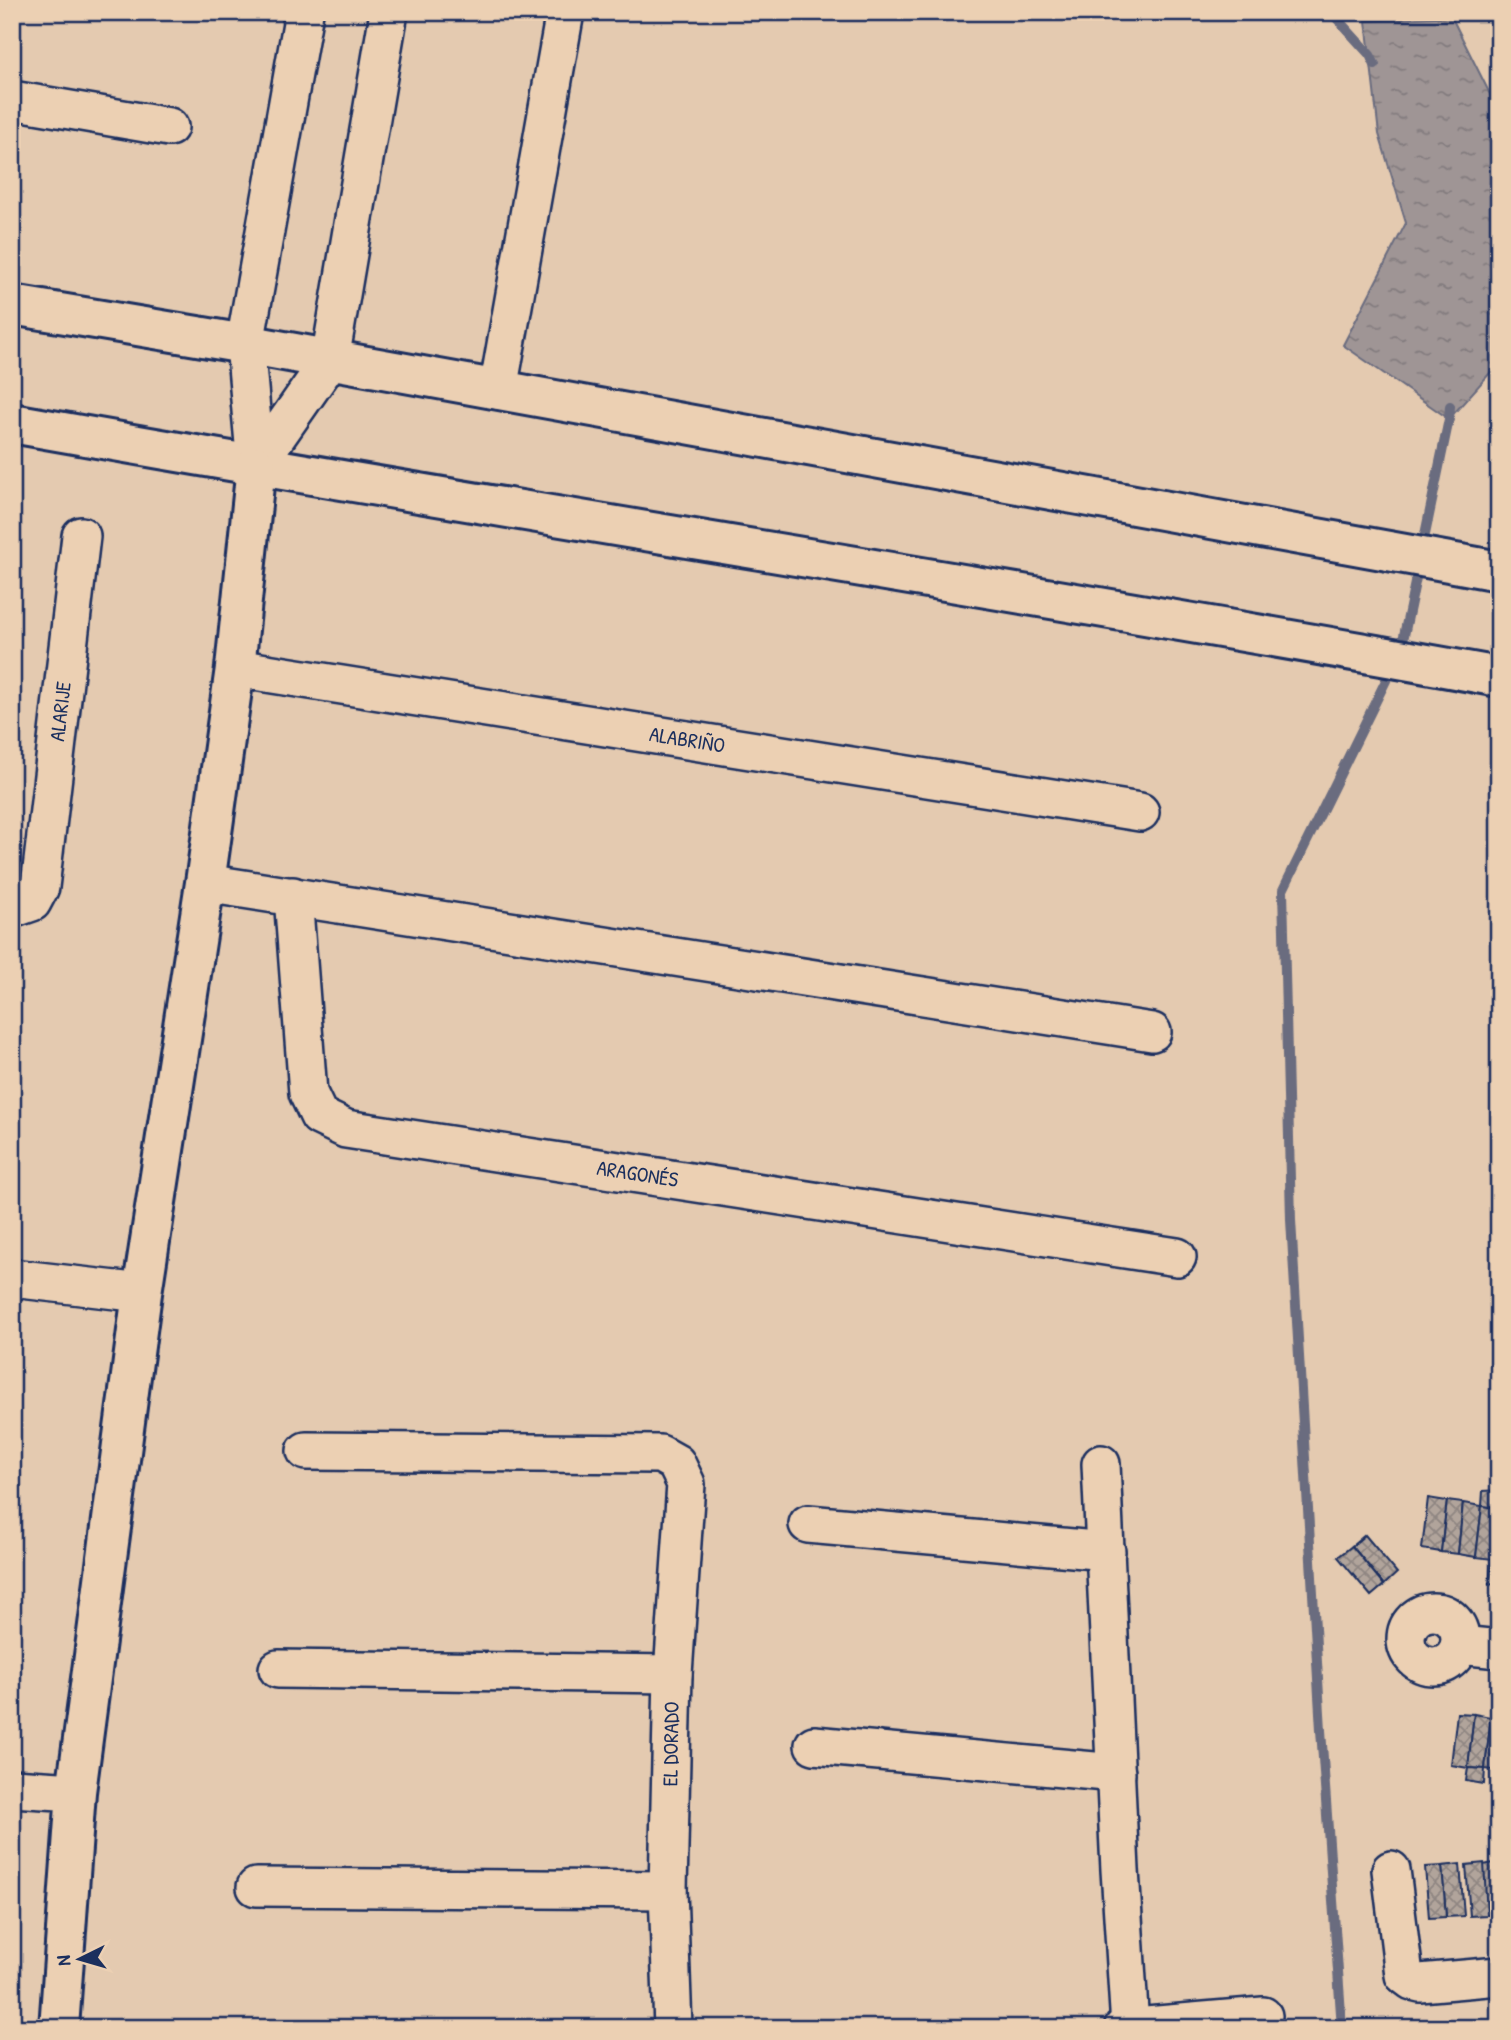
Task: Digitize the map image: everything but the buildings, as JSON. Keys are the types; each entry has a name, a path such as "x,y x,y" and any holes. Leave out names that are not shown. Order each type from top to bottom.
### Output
{"street":[{"path":"59,2028 76,1792 142,1293 235,668 256,466 245,344 304,12"},
{"path":"256,466 330,360 389,12"},
{"path":"498,390 565,12"},
{"path":"12,100 169,127"},
{"path":"12,305 245,344 1499,571"},
{"path":"12,423 1224,627 1499,677"},
{"name":"ALARIJE","path":"26,898 81,536"},
{"name":"ALABRIÑO","path":"235,668 1140,812"},
{"path":"205,883 1152,1032"},
{"name":"ARAGONÉS","path":"292,897 309,1093 319,1116 346,1129 1177,1256"},
{"path":"12,1278 142,1293"},
{"name":"EL DORADO","path":"306,1451 660,1454 676,1463 686,1484 673,1674 668,1890 673,2028"},
{"path":"1101,1464 1130,2027"},
{"path":"808,1524 1106,1551"},
{"path":"1460,1645 1499,1649"},
{"path":"278,1669 673,1674"},
{"path":"814,1745 1116,1773"},
{"path":"12,1788 76,1792"},
{"path":"1391,1870 1404,1975 1419,1983 1499,1976"},
{"path":"256,1887 668,1890"},
{"path":"1123,2028 1263,2016"}],"water":[{"path":"1451,16 1499,112 1499,363 1449,419 1343,345 1406,223 1379,134 1366,21"}],"waterway":[{"path":"1331,12 1370,55 1375,65"},
{"path":"1342,2028 1321,1730 1291,1220 1283,890 1401,650 1450,406"}]}
